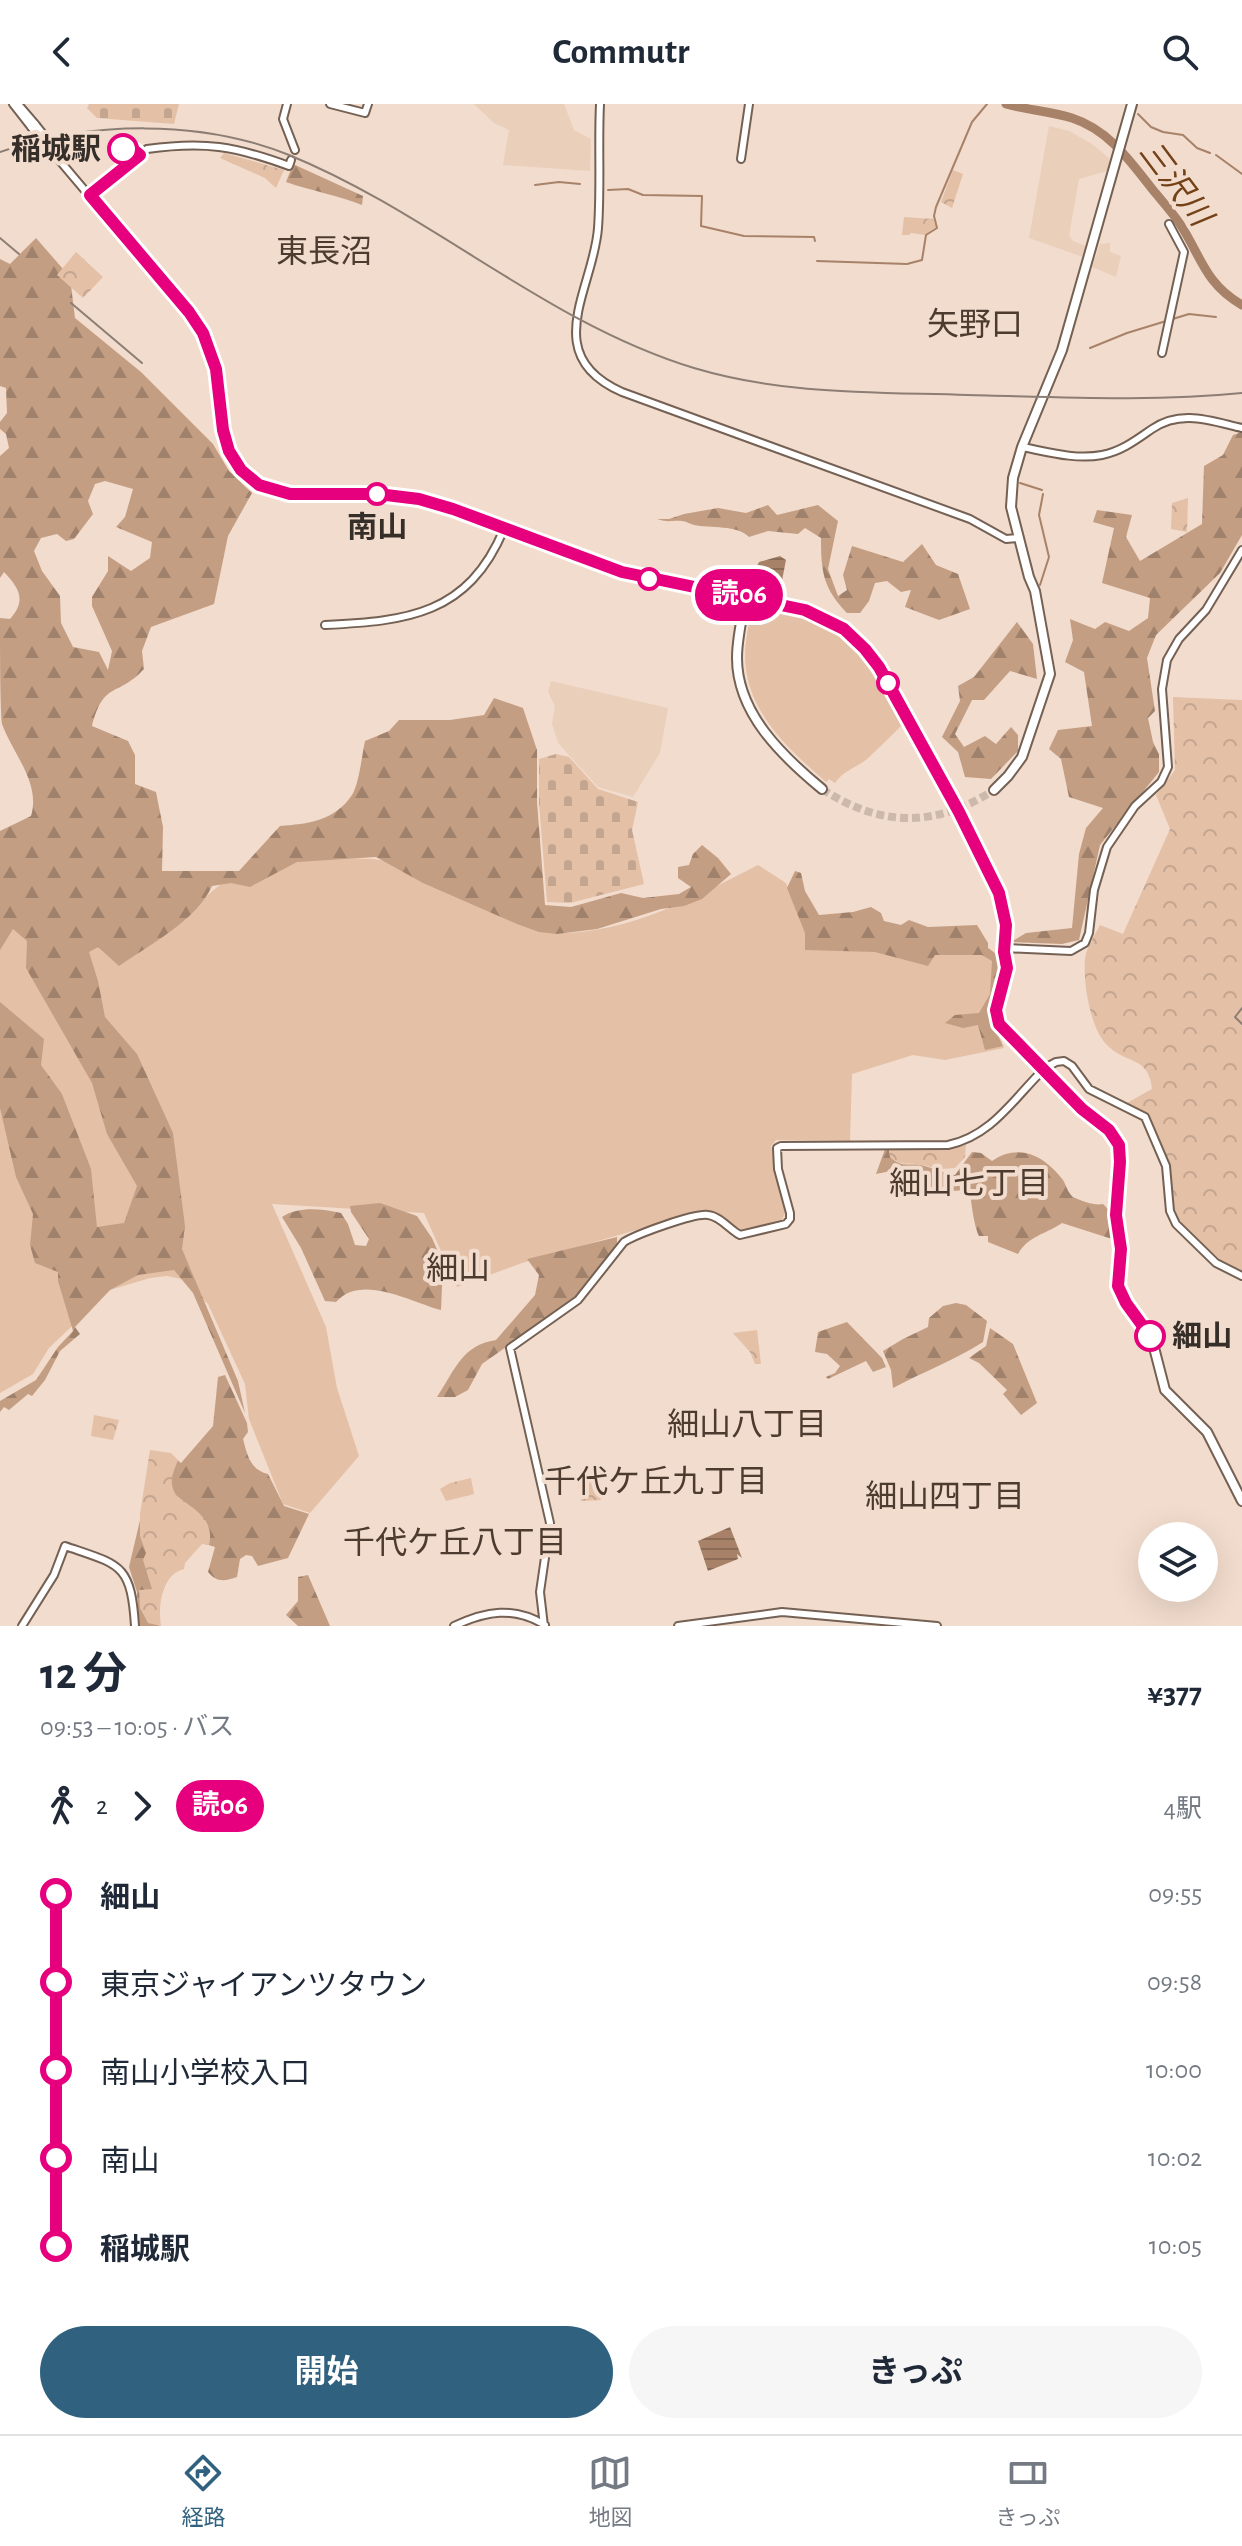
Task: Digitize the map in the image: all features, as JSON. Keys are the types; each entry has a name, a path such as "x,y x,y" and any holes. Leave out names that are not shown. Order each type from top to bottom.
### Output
{"main road":[{"path":"994,790 1022,757 1050,679 1039,607 1010,497 1022,447 1062,350 1132,104"},
{"path":"822,789 770,737 743,696 738,678 737,652 746,597 819,615 844,629 873,658 959,812 999,893 1006,925 1006,977 997,1018 1005,1033 1045,1068 1082,1109 1109,1130 1119,1145 1116,1215 1121,1249 1118,1286 1126,1303 1151,1336 1165,1390 1201,1423 1242,1501"}],"street":[{"path":"16,104 189,312 203,333 216,369 225,440 235,463 259,485 280,493 378,494 419,499 622,572 746,597"},
{"path":"287,104 283,119 295,150"},
{"path":"330,104 365,113 368,104"},
{"path":"600,104 597,238 575,320 578,345 594,373 608,385 631,396 970,519 1006,539 1019,538"},
{"path":"741,159 749,104"},
{"path":"90,195 147,149 158,146 207,144 252,152 289,166 291,160"},
{"path":"1162,353 1184,252 1169,224"},
{"path":"1022,447 1064,455 1102,455 1131,444 1164,422 1184,417 1242,428"},
{"path":"325,625 394,620 417,614 442,602 479,571 504,529"},
{"path":"1004,948 1071,951 1085,943 1090,928 1092,896 1107,847 1135,806 1161,782 1168,767 1162,689 1167,660 1179,639 1206,610 1242,550"},
{"path":"544,1625 540,1592 550,1523 510,1348 567,1310 624,1242 635,1235 700,1215 716,1217 740,1235 786,1224 790,1213 777,1164 777,1148 781,1146 948,1145 961,1142 984,1130 1045,1068 1064,1061 1072,1066 1089,1089 1145,1117 1166,1166 1170,1211 1176,1224 1216,1263 1242,1276"},
{"path":"22,1626 54,1575 65,1546 105,1559 120,1569 132,1591 135,1626"},
{"path":"454,1626 496,1611 526,1615 544,1625"},
{"path":"678,1626 762,1613 790,1612 937,1626"}],"shaded area":[{"path":"474,104 564,104 574,130 591,139 590,171 503,165 509,130 494,123"},
{"path":"1049,126 1069,131 1110,159 1107,171 1079,179 1069,236 1086,246 1083,257 1029,238"},
{"path":"1110,243 1110,252 1121,256 1116,277 1092,267 1100,244"},
{"path":"780,556 786,560 779,596 751,589 759,562"},
{"path":"713,597 737,605 734,625 708,620"},
{"path":"551,681 668,708 660,753 633,797 598,787 558,743 552,724 555,706 548,692"},
{"path":"730,1527 742,1558 737,1554 738,1559 708,1571 698,1541"}],"green space":[{"path":"89,104 179,104 174,124 97,118 87,108"},
{"path":"224,153 284,170 276,188 265,178 220,158"},
{"path":"293,164 363,196 362,205 286,182"},
{"path":"953,170 963,174 952,208 941,202"},
{"path":"904,217 933,219 936,227 925,235 902,235"},
{"path":"36,238 70,277 75,318 141,372 213,444 229,471 252,493 228,536 214,604 151,627 142,651 144,669 107,695 92,726 128,741 135,755 135,784 156,792 163,827 162,871 239,871 280,826 320,820 345,804 357,784 365,741 389,731 399,720 450,720 484,715 494,698 523,708 537,750 537,802 545,905 571,907 621,893 643,898 679,894 691,887 678,878 678,867 689,865 693,854 702,845 731,874 702,899 684,906 661,909 597,929 557,934 539,932 517,924 423,883 376,857 297,862 250,887 231,883 212,886 184,921 119,966 98,947 89,952 105,1017 137,1054 173,1133 185,1226 182,1249 238,1381 245,1413 193,1293 174,1270 138,1275 110,1290 75,1327 80,1334 60,1351 45,1380 32,1396 28,1394 9,1410 4,1407 0,1412 0,1401 36,1380 73,1331 58,1272 35,1263 30,1245 33,1214 16,1177 0,1108 0,1002 44,1039 41,1065 62,1094 91,1169 97,1227 124,1223 137,1186 107,1134 92,1083 26,968 27,941 13,929 0,950 0,831 31,816 33,804 29,780 2,724 1,715 0,618 10,619 20,600 14,583 4,572 0,578 0,456 9,448 6,434 0,429 0,422 7,413 6,388 0,386 0,259 10,264","holes":["105,481 133,489 125,517 116,527 152,542 150,558 131,571 108,556 108,571 92,597 92,606 112,651 108,670 99,652 73,647 61,623 60,596 42,571 34,551 41,538 57,534 66,541 74,539 93,514 88,501 95,484"]},
{"path":"76,252 103,277 83,298 57,275"},
{"path":"1242,432 1242,535 1220,573 1156,635 1147,658 1155,711 1148,718 1159,754 1159,772 1100,845 1079,940 1062,944 1011,942 1026,933 1072,928 1079,854 1086,828 1103,808 1069,797 1061,759 1049,749 1058,730 1092,726 1084,672 1065,662 1073,640 1070,619 1095,629 1105,622 1129,631 1148,618 1150,598 1102,583 1114,528 1093,522 1097,510 1132,515 1126,537 1140,561 1202,524 1204,466 1223,455 1233,435"},
{"path":"1188,498 1187,532 1171,529 1172,503"},
{"path":"768,505 777,515 818,505 838,521 828,569 838,596 847,590 843,575 852,546 903,562 922,544 936,565 958,574 970,609 939,620 905,607 911,590 901,592 887,581 875,583 869,601 860,613 847,613 833,596 825,579 821,538 805,528 798,534 768,531 749,537 738,530 657,519 718,508 746,513"},
{"path":"757,607 819,623 850,645 873,674 902,725 867,759 835,783 829,779 826,782 793,752 765,718 755,700 745,658 750,620"},
{"path":"1017,622 1033,644 1037,679 1010,671 984,700 972,700 955,734 964,747 985,736 996,744 1011,727 1018,735 1018,751 991,779 965,777 958,752 942,737 960,701 958,686 974,677"},
{"path":"1173,697 1242,700 1242,1273 1226,1265 1173,1213 1150,1118 1127,1103 1152,1089 1150,1078 1141,1065 1113,1051 1100,1036 1092,1016 1085,980 1087,950 1100,925 1123,934 1170,829 1156,795 1175,770"},
{"path":"556,754 569,757 598,789 638,802 632,830 644,884 570,903 547,902 539,803 539,759"},
{"path":"337,858 397,863 550,933 578,932 631,922 684,902 758,865 786,883 811,946 882,945 994,956 994,1023 1004,1048 945,1060 913,1055 852,1074 850,1141 776,1140 771,1146 785,1213 781,1222 745,1231 736,1229 718,1214 688,1215 522,1263 457,1287 424,1213 272,1204 326,1327 337,1388 359,1456 310,1513 283,1504 249,1419 245,1384 208,1304 181,1279 167,1276 150,1278 110,1290 49,1348 33,1374 0,1393 0,914 186,913 227,879 283,860"},
{"path":"795,871 801,873 805,891 819,915 871,907 881,913 884,921 901,925 909,920 928,927 977,925 988,948 1000,962 992,1019 1003,1046 985,1050 978,1025 963,1028 945,1023 955,1015 979,1013 990,994 992,961 982,955 935,955 928,966 875,952 805,950 805,933 787,888"},
{"path":"966,1145 965,1157 955,1168 902,1163 890,1157 890,1150 951,1149"},
{"path":"885,1149 889,1149 890,1157 898,1163 921,1165 955,1175 972,1152 981,1153 992,1161 1012,1153 1031,1154 1056,1172 1073,1197 1106,1207 1112,1220 1112,1239 1062,1223 1032,1239 1018,1254 988,1242 988,1236 979,1236 970,1190 930,1192 897,1184 899,1171 896,1170 876,1174"},
{"path":"380,1203 417,1216 432,1238 443,1263 441,1310 372,1290 346,1294 336,1302 325,1301 301,1248 282,1217 303,1210 341,1213 355,1245 366,1246 369,1239 350,1206"},
{"path":"617,1237 617,1245 576,1298 482,1364 468,1390 455,1397 437,1397 460,1360 475,1347 496,1340 535,1295 539,1275 527,1259"},
{"path":"956,1303 966,1305 987,1321 983,1342 893,1388 891,1370 883,1351 928,1327 929,1318 943,1306"},
{"path":"847,1322 882,1358 886,1367 873,1372 866,1361 828,1379 826,1377 835,1373 840,1366 827,1354 815,1352 818,1332"},
{"path":"990,1328 1013,1344 1037,1403 1021,1415 1003,1394 1007,1390 979,1363 969,1358 986,1346"},
{"path":"757,1330 761,1364 755,1364 750,1352 733,1333"},
{"path":"225,1375 247,1423 248,1432 243,1439 250,1461 268,1474 284,1506 309,1514 288,1558 258,1566 252,1556 246,1555 240,1559 237,1577 225,1580 211,1576 208,1572 215,1547 202,1543 168,1579 161,1598 159,1626 139,1626 137,1592 129,1567 141,1516 170,1454 181,1463 213,1426 218,1377"},
{"path":"94,1415 119,1420 113,1440 91,1436"},
{"path":"150,1450 171,1453 178,1460 172,1486 176,1495 206,1521 210,1536 209,1545 202,1544 185,1563 184,1569 176,1572 166,1584 161,1601 161,1626 148,1623 140,1608 139,1590 152,1589 140,1536 140,1514"},
{"path":"596,1475 601,1500 581,1501 577,1479"},
{"path":"471,1478 474,1494 446,1501 440,1489"},
{"path":"308,1575 330,1626 298,1626 286,1615 298,1601 298,1577"}],"waterway":[{"path":"817,261 907,264 922,260 926,235 937,228 934,216 936,207 972,122 987,104"},
{"name":"三沢川","path":"1006,104 1072,118 1108,138 1177,220 1212,279 1242,305"},
{"path":"1138,114 1151,127 1183,135 1197,148 1210,153"},
{"path":"1216,155 1242,174"},
{"path":"535,185 559,182 580,184"},
{"path":"608,190 628,189 643,195 702,196 701,226 744,236 814,237 815,241"},
{"path":"1090,348 1189,314 1216,317"},
{"path":"1020,483 1042,490"},
{"path":"1040,585 1049,557 1039,515 1043,494"}],"tunnel":[{"path":"822,789 865,811 908,818 950,811 994,790"}],"railway":[{"path":"0,152 71,134 145,128 219,135 255,143 341,179 391,206 588,324 640,348 728,377 796,388 864,392 1105,398 1242,393"},
{"path":"0,238 19,254"},
{"path":"71,303 142,363"},
{"path":"1242,1008 1235,1017 1242,1024"}],"bus line":[{"name":"読06","path":"123,149 134,150 140,155 90,195 189,312 203,333 216,369 223,430 229,451 241,470 259,485 290,494 378,494 431,502 622,572 805,610 844,629 865,649 879,667 959,812 999,893 1006,925 1004,952 1007,968 996,1010 999,1024 1082,1109 1109,1130 1119,1145 1116,1215 1121,1249 1118,1286 1126,1303 1150,1336"}],"place":[{"name":"稲城駅","path":"123,149"},
{"name":"南山","path":"377,494"},
{"name":"細山","path":"1150,1336"}],"district":[{"name":"東長沼","path":"324,251"},
{"name":"矢野口","path":"975,324"},
{"name":"細山七丁目","path":"969,1183"},
{"name":"細山","path":"458,1268"},
{"name":"細山八丁目","path":"747,1424"},
{"name":"千代ケ丘九丁目","path":"656,1481"},
{"name":"細山四丁目","path":"945,1496"},
{"name":"千代ケ丘八丁目","path":"455,1542"}]}
